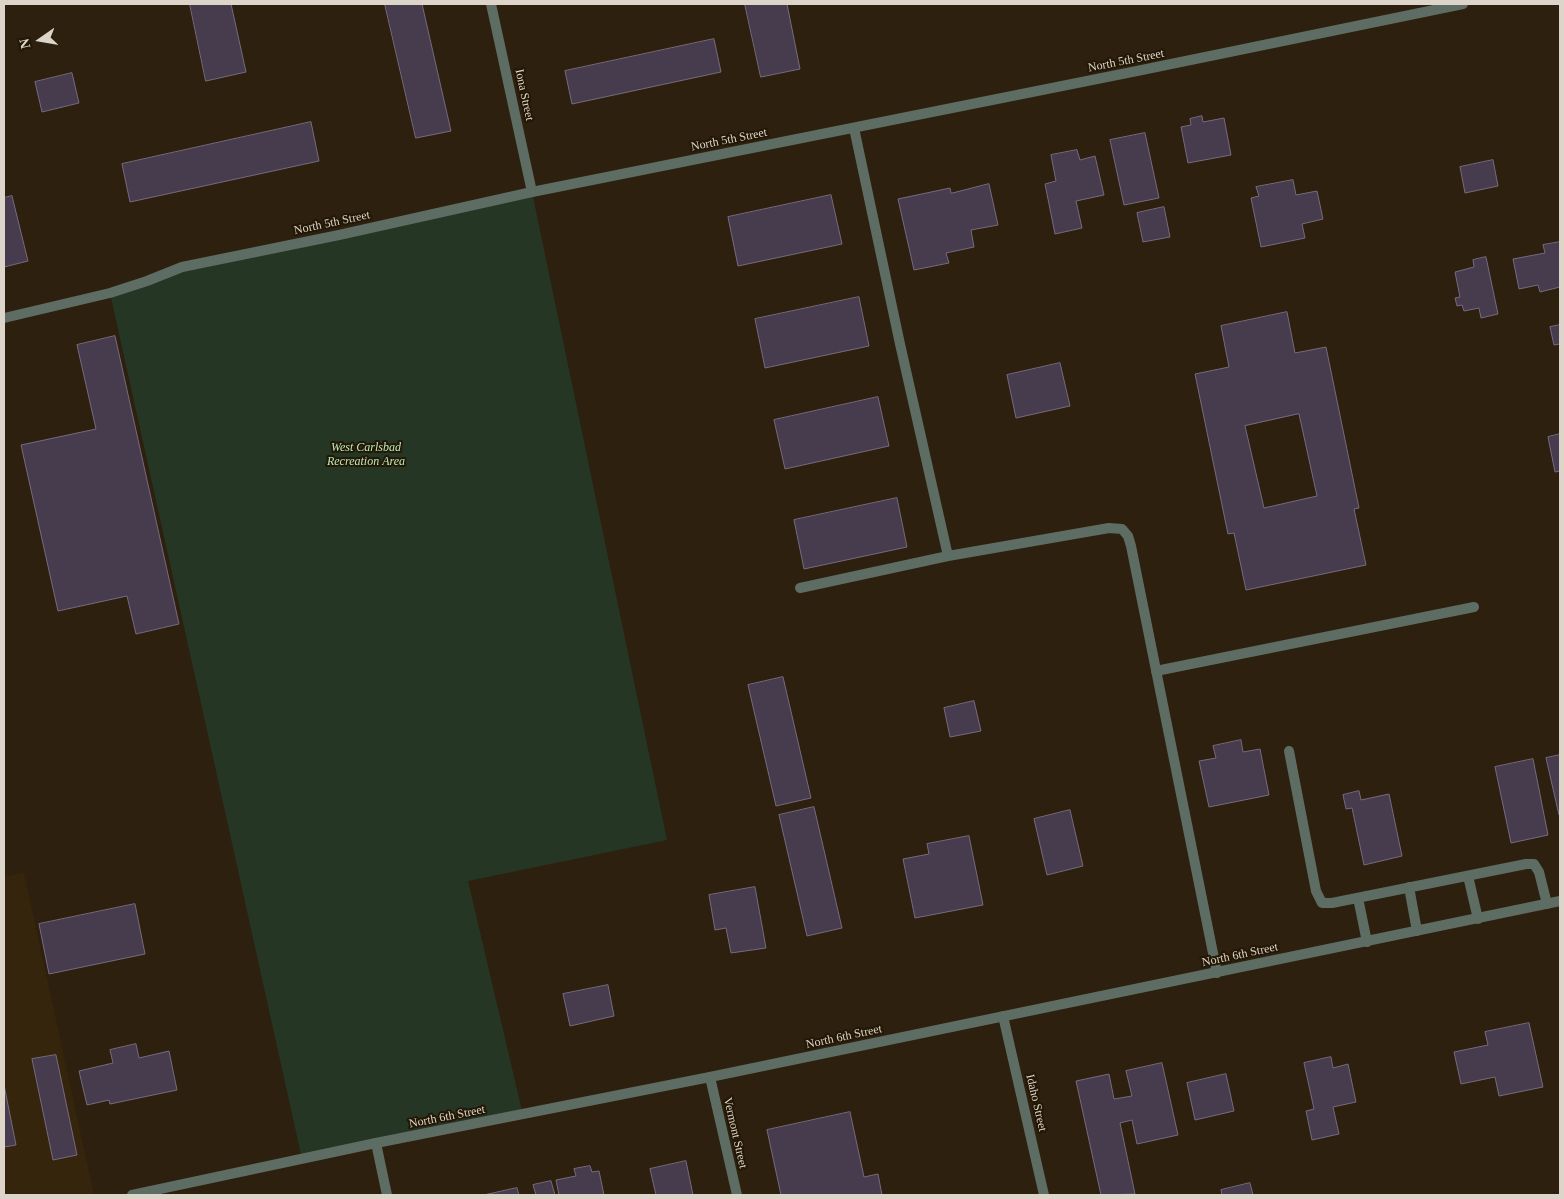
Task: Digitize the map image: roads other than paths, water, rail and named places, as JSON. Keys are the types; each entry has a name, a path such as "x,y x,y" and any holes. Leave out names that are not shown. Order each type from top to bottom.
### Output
{"street":[{"name":"Iona Street","path":"491,4 532,192"},
{"name":"North 5th Street","path":"4,318 110,293 182,267 532,192 1137,72 1463,4"},
{"path":"854,128 948,556"},
{"path":"800,588 948,556 1109,528 1122,529 1128,536 1131,546 1216,973"},
{"path":"1156,671 1474,607"},
{"path":"1289,751 1316,891 1322,903 1332,903 1526,864 1534,864 1539,872 1547,904"},
{"path":"1468,876 1478,919"},
{"path":"1409,887 1417,931"},
{"path":"1358,898 1367,942"},
{"name":"North 6th Street","path":"132,1195 148,1194 376,1143 710,1077 1560,902"},
{"name":"Idaho Street","path":"1003,1016 1044,1195"},
{"name":"Vermont Street","path":"710,1077 737,1195"},
{"path":"376,1143 387,1195"}],"park label":[{"name":"West Carlsbad Recreation Area","path":"366,455"}]}
